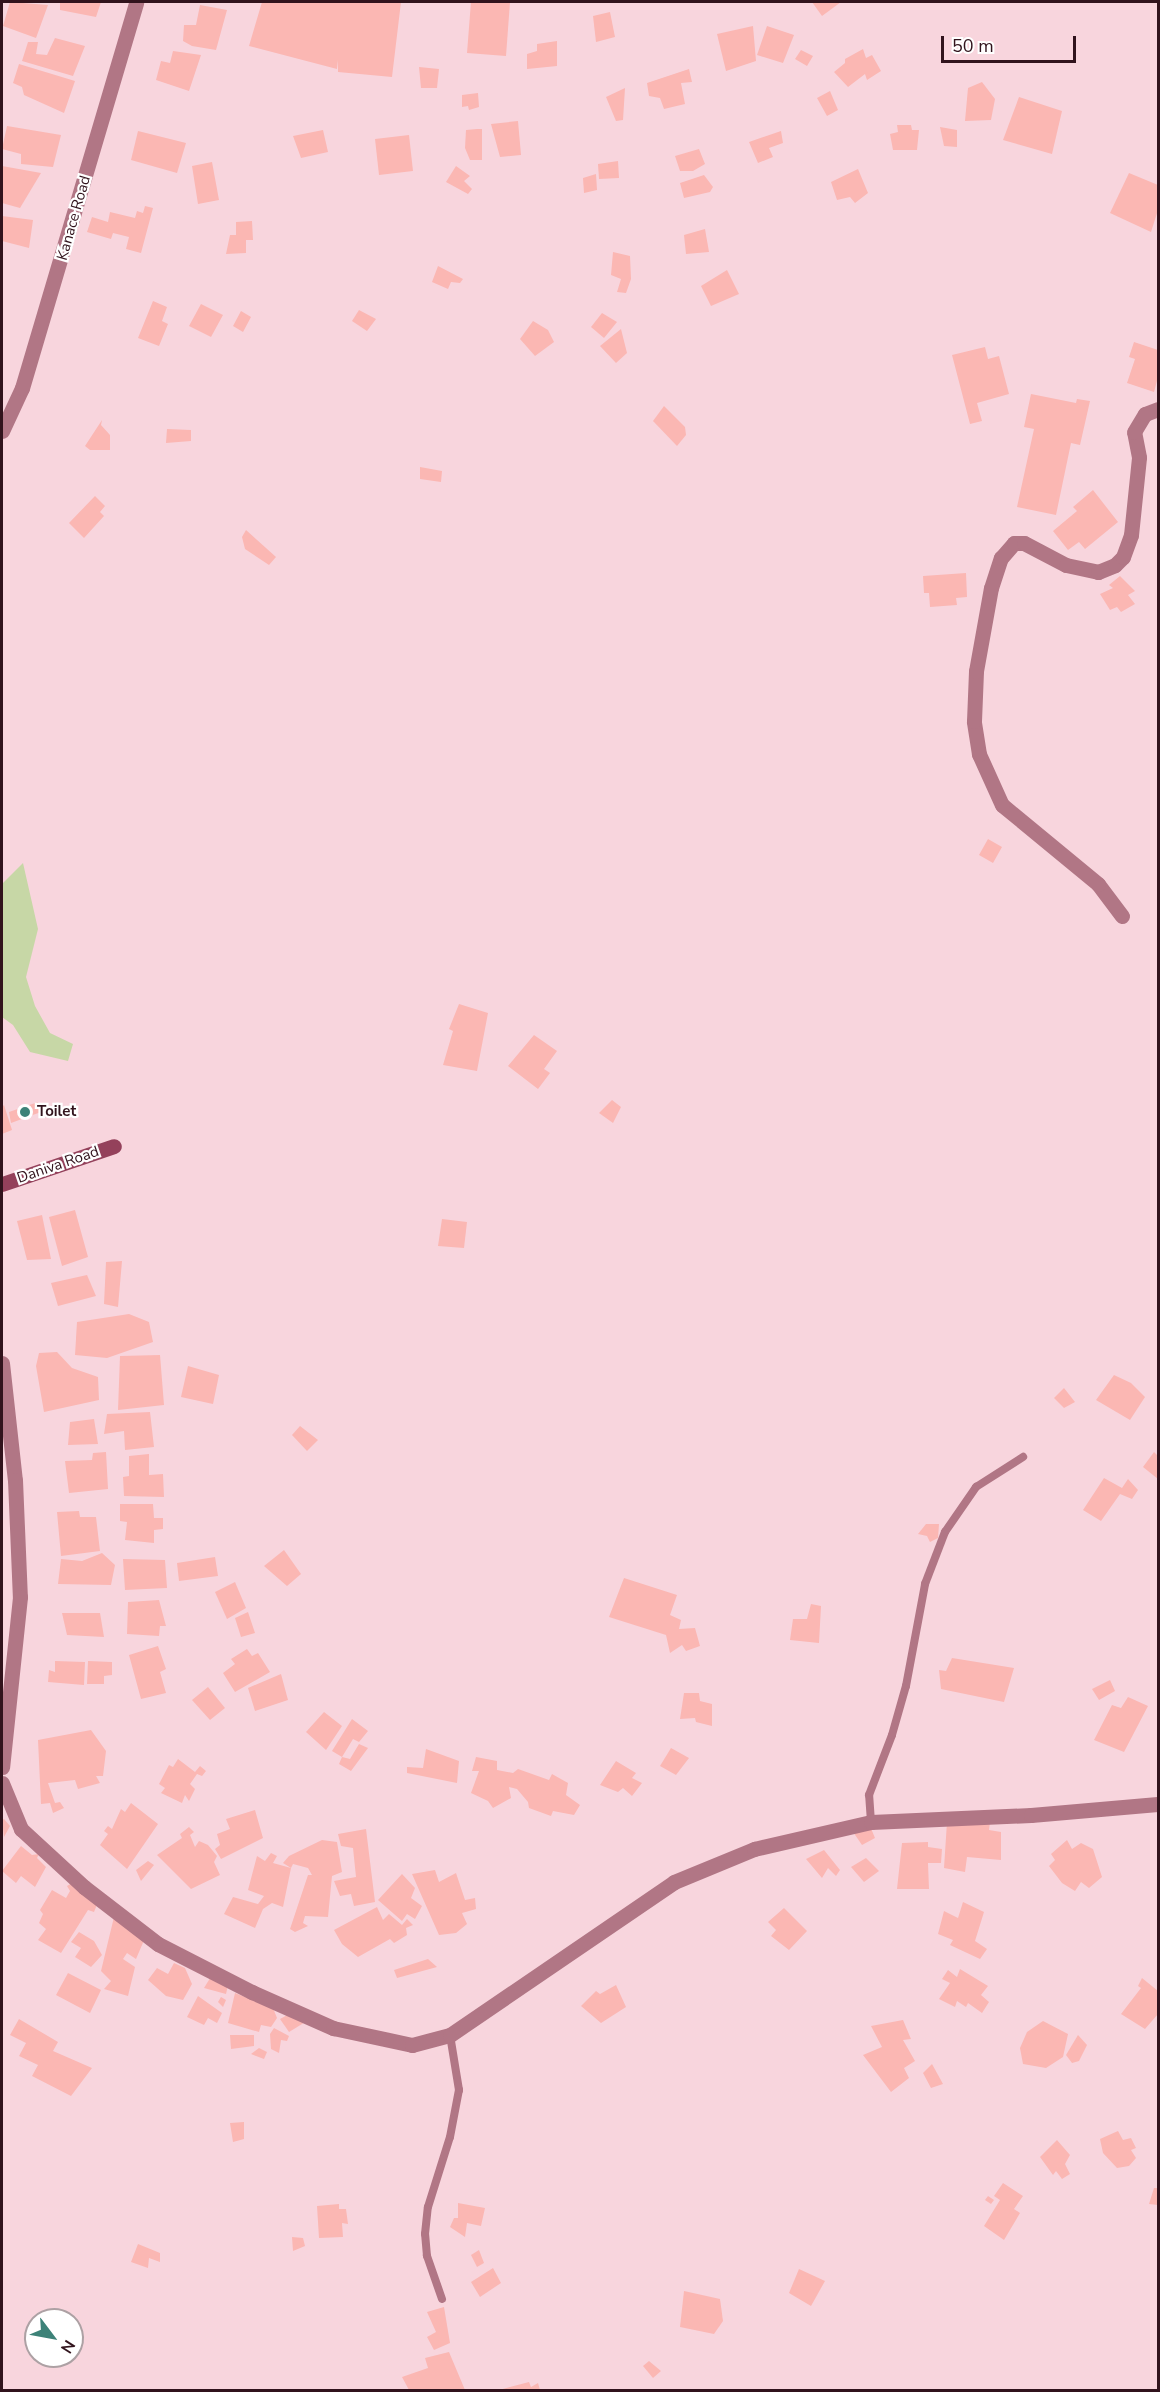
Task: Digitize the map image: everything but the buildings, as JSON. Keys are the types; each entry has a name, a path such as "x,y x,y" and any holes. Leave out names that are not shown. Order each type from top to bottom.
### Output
{"main road":[{"name":"Daniva Road","path":"2,1184 114,1146"}],"street":[{"name":"Kanace Road","path":"2,431 29,367 136,2"},
{"path":"1122,916 1098,884 1002,805 979,754 975,721 976,670 991,588 1001,558 1014,543 1024,543 1066,565 1098,572 1115,565 1122,557 1131,535 1139,457 1134,432 1145,414 1158,410"},
{"path":"2,1363 15,1480 20,1597 2,1767"},
{"path":"2,1783 8,1804 21,1829 84,1887 158,1944 252,1992 333,2028 412,2045 450,2036 674,1882 754,1849 871,1822 1031,1815 1158,1804"}],"lane":[{"path":"871,1822 869,1795 897,1715 925,1584 945,1532 976,1487 1023,1457"},
{"path":"442,2299 427,2256 425,2234 428,2207 450,2137 459,2090 450,2036"}],"green space":[{"path":"23,863 38,929 26,977 35,1006 50,1033 73,1044 68,1061 30,1052 13,1025 2,1017 2,884"}],"place":[{"name":"Toilet","path":"25,1112"}]}
